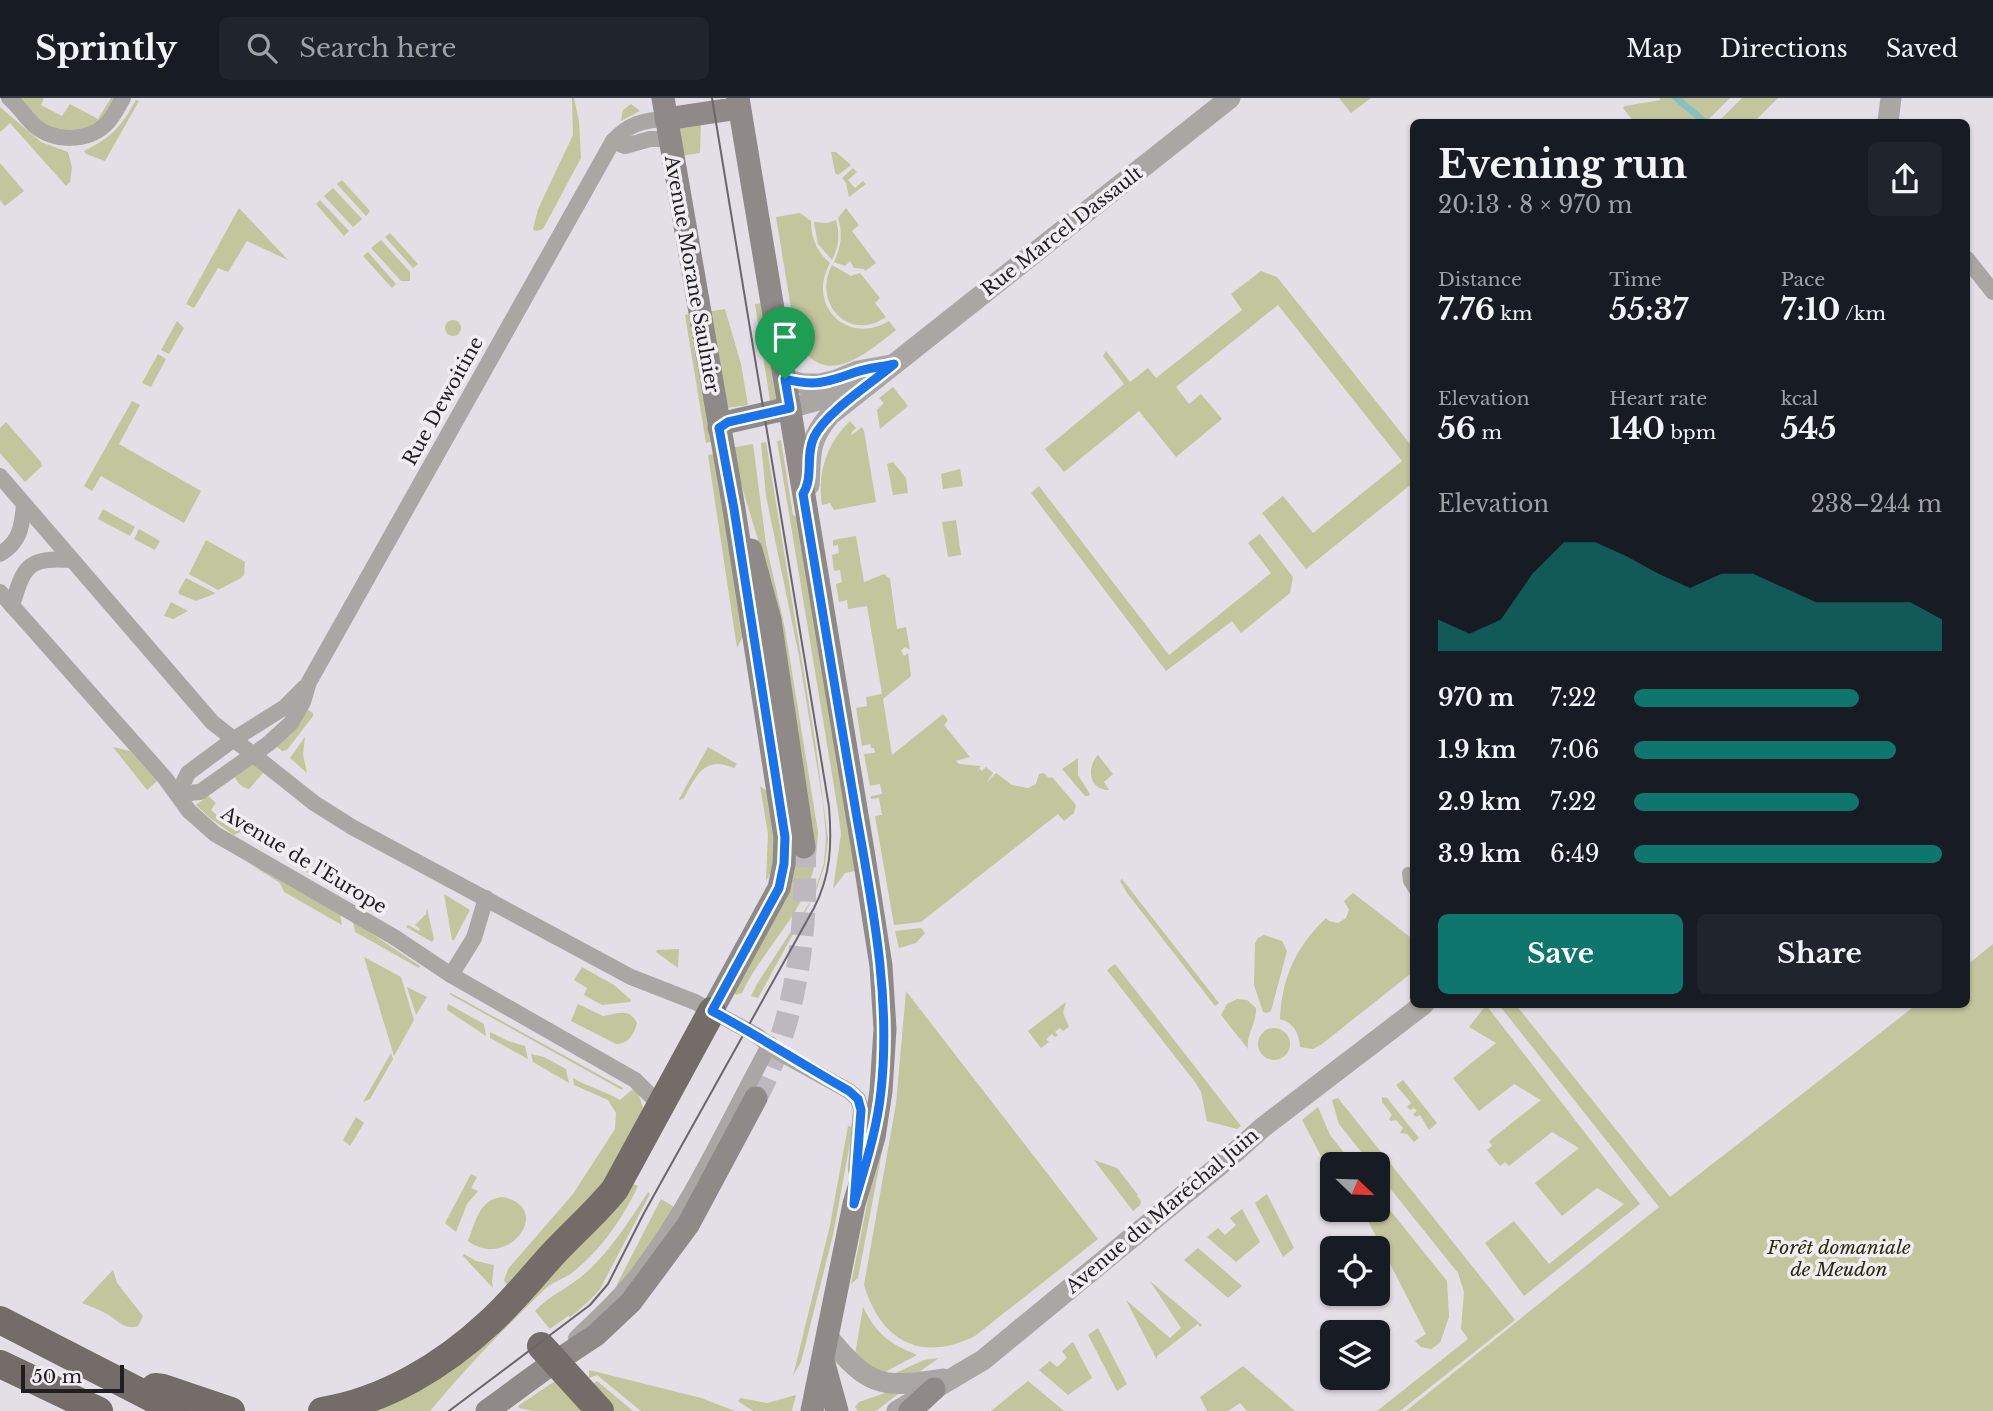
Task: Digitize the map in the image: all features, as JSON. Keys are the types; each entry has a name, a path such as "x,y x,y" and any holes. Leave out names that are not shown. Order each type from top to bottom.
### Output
{"highway":[{"path":"321,1411 366,1400 412,1379 492,1321 553,1253 595,1214 615,1189 712,1011"},
{"path":"0,1320 177,1411"},
{"path":"542,1358 600,1411"},
{"path":"0,1364 99,1411"},
{"path":"132,1387 163,1388 231,1411"}],"main road":[{"path":"671,114 733,108 738,101"},
{"path":"738,101 785,379 782,410 805,503 883,987 885,1029 881,1091 874,1137 854,1204 812,1411"},
{"name":"Avenue Morane Saulnier","path":"671,114 785,837 784,864 779,888 712,1011"},
{"path":"719,428 728,422 782,410"},
{"name":"Avenue Morane Saulnier","path":"734,509 755,559 770,620 804,847"},
{"path":"487,1411 542,1358 591,1332 631,1302 677,1242 756,1098"},
{"path":"822,1359 837,1411"},
{"path":"910,1411 943,1383"}],"street":[{"path":"9,98 36,126 47,134 64,138 84,136 104,127 123,98"},
{"name":"Rue Marcel Dassault","path":"805,503 810,484 812,441 822,424 884,367 1230,98"},
{"path":"1888,119 1891,98"},
{"name":"Rue Dewoitine","path":"178,794 200,792 255,755 291,723 303,702 309,682 613,141 632,125 671,114"},
{"path":"1970,262 1987,279 1993,292"},
{"name":"Rue Marcel Dassault","path":"785,379 803,384 820,384 858,371 884,367"},
{"name":"Rue Marcel Dassault","path":"782,410 826,398 884,367"},
{"path":"0,476 212,722 314,803 352,827 631,977 678,994 712,1011 849,1091 858,1099 861,1110 854,1204"},
{"path":"0,554 19,538 24,505"},
{"path":"12,606 21,577 29,566 42,560 72,560"},
{"name":"Avenue de l'Europe","path":"0,592 178,794 189,811 215,835 394,937 451,975 626,1075 662,1106"},
{"name":"Rue Dewoitine","path":"178,794 188,773 285,707 309,682"},
{"path":"451,975 474,938 486,898"},
{"name":"Avenue du Maréchal Juin","path":"897,1411 983,1360 1262,1128 1419,1008"},
{"path":"591,1332 661,1241 769,1044"},
{"path":"827,1336 862,1373 885,1382 903,1385 943,1383"}],"green space":[{"path":"18,98 44,98 41,105 62,116 70,104 98,119 111,98 116,98 104,114 89,127 80,131 61,132 38,120"},
{"path":"572,98 579,121 581,158 543,229 536,231 533,229 538,209 573,135"},
{"path":"1339,98 1371,98 1351,113"},
{"path":"1659,98 1671,98 1696,119 1632,119 1623,108 1661,100"},
{"path":"1682,98 1730,98 1707,119"},
{"path":"1742,98 1778,98 1757,119 1721,119"},
{"path":"136,100 139,101 105,161 86,154 84,151 115,130"},
{"path":"631,104 640,111 621,121 623,110"},
{"path":"0,107 41,142 68,152 72,167 70,182 66,186 10,123 0,132"},
{"path":"701,121 700,153 680,156 676,126"},
{"path":"831,152 836,152 851,165 838,175 835,173"},
{"path":"0,163 24,191 5,206 0,200"},
{"path":"853,168 857,172 848,180 855,188 863,181 866,184 849,197 842,178"},
{"path":"342,180 370,211 366,216 337,184"},
{"path":"333,188 362,219 353,227 324,196"},
{"path":"320,200 349,231 344,236 316,204"},
{"path":"239,208 288,260 247,241 228,272 218,268 194,308 186,304"},
{"path":"846,208 859,225 852,231 876,263 865,271 854,268 850,261 845,266 834,262 840,240 838,218"},
{"path":"800,213 811,221 816,244 830,263 824,279 823,294 827,307 835,318 859,329 889,321 896,330 871,349 844,364 831,366 819,363 807,354 796,338 776,217"},
{"path":"836,220 838,241 832,260 818,244 814,222 827,223"},
{"path":"390,233 418,264 413,268 385,237"},
{"path":"381,240 410,272 410,281 401,281 371,248"},
{"path":"368,252 396,284 392,288 363,256"},
{"path":"832,265 851,276 860,273 880,298 875,303 886,317 872,324 859,325 847,322 838,315 827,293 827,279"},
{"path":"1261,271 1277,277 1410,444 1410,485 1306,569 1262,513 1283,496 1313,533 1402,461 1278,305 1176,387 1189,404 1201,394 1222,419 1176,457 1139,411 1064,472 1045,449 1124,384 1103,356 1106,351 1130,382 1148,368 1156,378 1242,310 1231,294"},
{"path":"764,303 778,400 770,401 755,304"},
{"path":"725,309 741,364 748,405 726,408 706,312"},
{"path":"693,313 713,441 706,443 685,315"},
{"path":"453,320 459,322 459,334 453,336 447,334 445,328 447,322"},
{"path":"177,321 184,328 169,354 161,350"},
{"path":"158,354 166,359 151,387 142,383"},
{"path":"893,387 908,406 880,429 877,410 884,403 879,398"},
{"path":"132,401 140,405 119,444 201,491 184,523 101,476 92,491 84,486"},
{"path":"850,421 856,428 852,435 862,427 864,431 876,502 834,510 830,503 822,505 821,481 830,449"},
{"path":"6,422 41,462 42,466 25,482 0,453 0,428"},
{"path":"781,440 793,515 800,519 860,870 845,873 833,889 841,834 777,441"},
{"path":"766,442 816,747 828,839 825,864 815,894 758,998 751,996 757,984 812,899 824,863 826,837 799,656 766,496 761,443"},
{"path":"753,444 766,544 785,629 818,832 814,869 804,896 742,993 736,995 733,993 783,896 767,569 730,448"},
{"path":"714,454 744,634 737,648 708,455"},
{"path":"893,462 906,478 908,493 893,495 887,464"},
{"path":"960,469 963,486 943,489 941,474"},
{"path":"1039,486 1169,655 1271,573 1248,543 1260,534 1293,577 1290,593 1241,633 1232,621 1166,671 1031,493"},
{"path":"103,509 135,527 130,536 98,519"},
{"path":"956,520 961,555 948,557 942,522"},
{"path":"139,529 160,541 155,550 134,539"},
{"path":"856,536 864,582 884,574 890,579 897,629 906,627 910,650 905,647 901,651 904,656 908,653 911,676 883,699 892,755 943,714 948,720 944,725 970,757 956,761 959,764 981,766 979,768 982,771 986,767 993,773 986,783 996,773 1012,785 1028,788 1036,784 1039,774 1044,773 1049,778 1052,777 1076,805 1074,813 1064,821 1058,814 921,922 894,925 875,816 882,815 879,798 871,799 871,796 882,794 880,784 870,786 864,754 875,753 870,744 862,746 856,708 867,706 866,697 882,694 867,606 848,609 847,600 839,602 836,584 842,582 840,570 834,571 832,555 839,553 838,545 833,546 833,540"},
{"path":"206,540 245,562 244,575 241,578 218,590 189,574"},
{"path":"186,578 215,593 196,601 179,594"},
{"path":"171,602 188,611 173,619 164,616"},
{"path":"307,709 313,716 287,750 282,751 276,746"},
{"path":"305,737 303,754 307,773 290,758"},
{"path":"113,747 130,751 157,781 147,790"},
{"path":"708,747 737,764 734,768 715,764 708,766 697,775 684,798 680,800 679,799"},
{"path":"1098,755 1113,774 1104,782 1109,790 1097,786 1092,777 1092,766"},
{"path":"1078,758 1078,775 1089,796 1085,796 1062,769"},
{"path":"253,764 264,772 249,789 235,777"},
{"path":"760,786 772,795 775,862 766,882 768,834"},
{"path":"208,796 216,803 211,810 219,817 232,816 244,830 234,835 196,805"},
{"path":"242,859 340,915 342,925 284,892 280,883"},
{"path":"297,862 367,901 364,904 294,865"},
{"path":"1122,879 1219,1003 1215,1006 1127,893 1120,881"},
{"path":"1353,893 1410,937 1410,974 1322,1044 1313,1049 1300,1047 1295,1029 1280,1019 1288,976 1306,940 1326,918 1338,923 1346,918 1349,910 1344,901"},
{"path":"444,894 470,910 454,940 452,940"},
{"path":"427,908 434,939 432,942 406,927 408,925 419,931 415,925 426,914"},
{"path":"353,921 420,966 419,968 355,932"},
{"path":"921,928 925,933 916,943 899,948 895,931"},
{"path":"1264,935 1282,941 1287,951 1271,1011 1267,1013 1263,1012 1254,985 1255,943"},
{"name":"Forêt domaniale de Meudon","path":"1993,944 1993,1411 1406,1411 1659,1207 1501,1008 1518,1008 1670,1197 1912,1008 1970,1008 1970,963"},
{"path":"679,949 678,968 656,952 657,950"},
{"path":"364,957 401,977 414,1020 394,1056"},
{"path":"1115,964 1241,1126 1237,1129 1207,1121 1201,1092 1195,1082 1107,970"},
{"path":"582,967 614,985 630,1002 602,1005 584,995 587,988 574,980"},
{"path":"407,987 427,997 416,1015"},
{"path":"906,991 1098,1239 975,1336 955,1344 937,1347 906,1342 892,1333 871,1304 864,1285 896,1104"},
{"path":"449,994 623,1088 622,1090"},
{"path":"1237,999 1247,1000 1256,1008 1248,1049 1221,1015 1227,1004"},
{"path":"1066,1002 1063,1013 1069,1027 1063,1031 1060,1028 1055,1032 1058,1035 1055,1037 1052,1034 1046,1039 1049,1042 1041,1048 1028,1031"},
{"path":"448,1004 484,1024 486,1036 447,1010"},
{"path":"578,1004 603,1016 626,1013 637,1023 634,1031 627,1041 616,1044 571,1021"},
{"path":"1484,1008 1488,1008 1640,1204 1524,1296 1485,1243 1514,1221 1549,1264 1624,1204 1597,1188 1562,1216 1535,1183 1579,1148 1552,1132 1509,1166 1505,1162 1500,1166 1487,1150 1492,1146 1489,1141 1541,1100 1514,1084 1479,1111 1453,1078 1496,1043 1469,1027"},
{"path":"1274,1028 1286,1032 1290,1044 1286,1056 1274,1060 1262,1056 1258,1044 1262,1032"},
{"path":"490,1032 525,1046 528,1059 490,1038"},
{"path":"391,1053 393,1059 370,1099 363,1102"},
{"path":"531,1054 544,1057 566,1069 569,1083 533,1062"},
{"path":"573,1078 620,1100 633,1089 639,1095 643,1108 616,1172 507,1286 504,1280 508,1269 573,1194 615,1129 616,1113 608,1100 574,1085"},
{"path":"1403,1080 1437,1123 1429,1130 1420,1115 1416,1117 1413,1114 1417,1111 1407,1107 1411,1103 1396,1085"},
{"path":"1382,1097 1387,1098 1419,1138 1414,1142 1407,1134 1400,1133 1403,1128 1396,1120 1389,1119 1392,1115 1382,1102"},
{"path":"1338,1098 1381,1152 1361,1152 1339,1124 1332,1100"},
{"path":"1318,1107 1330,1135 1343,1152 1320,1154 1302,1120"},
{"path":"356,1117 364,1123 350,1146 343,1140"},
{"path":"848,1126 853,1127 833,1235 801,1362 793,1376 830,1225"},
{"path":"881,1134 884,1141 858,1278 851,1284"},
{"path":"1094,1160 1117,1168 1138,1195 1140,1205 1133,1211"},
{"path":"1390,1163 1515,1320 1400,1411 1377,1411 1468,1339 1461,1329 1464,1292 1458,1273 1390,1188"},
{"path":"471,1174 477,1177 471,1188 478,1191 467,1204 456,1232 445,1223"},
{"path":"629,1182 638,1186 618,1222 601,1244 573,1272 548,1286 500,1333 430,1411 367,1411 375,1409"},
{"path":"648,1192 650,1194 600,1289 570,1317 550,1329 535,1311 597,1262"},
{"path":"1267,1194 1294,1248 1283,1257 1255,1203"},
{"path":"503,1197 518,1203 525,1213 525,1224 520,1234 510,1243 498,1248 483,1248 468,1241 483,1207"},
{"path":"661,1199 676,1208 650,1251 613,1292"},
{"path":"1242,1209 1260,1242 1236,1262 1207,1237 1218,1228 1225,1235 1236,1225 1230,1218"},
{"path":"1390,1210 1447,1281 1449,1317 1440,1343 1431,1349 1421,1347 1415,1341 1426,1334 1390,1264 1390,1236 1376,1236 1369,1222 1390,1222"},
{"path":"1198,1248 1242,1286 1228,1298 1184,1260"},
{"path":"464,1254 476,1261 494,1265 493,1288 463,1256"},
{"path":"113,1270 117,1283 143,1316 138,1326 125,1326 82,1303"},
{"path":"1150,1281 1202,1325 1200,1327 1198,1324 1157,1356 1157,1360 1126,1300 1170,1338 1181,1328"},
{"path":"863,1307 873,1325 885,1337 917,1355 885,1372 883,1376 855,1355"},
{"path":"1098,1328 1127,1384 1117,1391 1088,1335"},
{"path":"1073,1342 1092,1378 1068,1395 1039,1370 1050,1361 1057,1367 1067,1358 1062,1351"},
{"path":"939,1358 919,1372 891,1375 924,1360"},
{"path":"1243,1366 1295,1411 1247,1411 1240,1403 1228,1411 1207,1411 1200,1397"},
{"path":"589,1370 701,1398 735,1411 641,1411 597,1375 589,1378"},
{"path":"555,1381 590,1411 533,1411 519,1408 518,1406"},
{"path":"597,1381 633,1411 611,1411 589,1386"},
{"path":"1028,1381 1064,1411 991,1411"},
{"path":"886,1390 902,1391 876,1411 858,1411 855,1407 859,1402 885,1393"},
{"path":"796,1395 792,1411 753,1411 738,1401 741,1398 767,1403"}],"water":[{"path":"1671,98 1682,98 1707,119 1696,119"}],"tunnel":[{"path":"756,1098 781,1039 796,976 804,911 804,847"}],"tram line":[{"path":"449,1411 590,1305 608,1284 644,1213 814,908 827,871 830,847 829,807 712,98"}],"route":[{"path":"894,364 822,424 812,441 810,484 803,494 881,966 885,1029 881,1091 874,1137 854,1204 861,1110 858,1099 849,1091 712,1011 779,888 784,864 785,837 719,428 728,422 790,408 785,379 803,384 820,384 858,371 894,364"}]}
